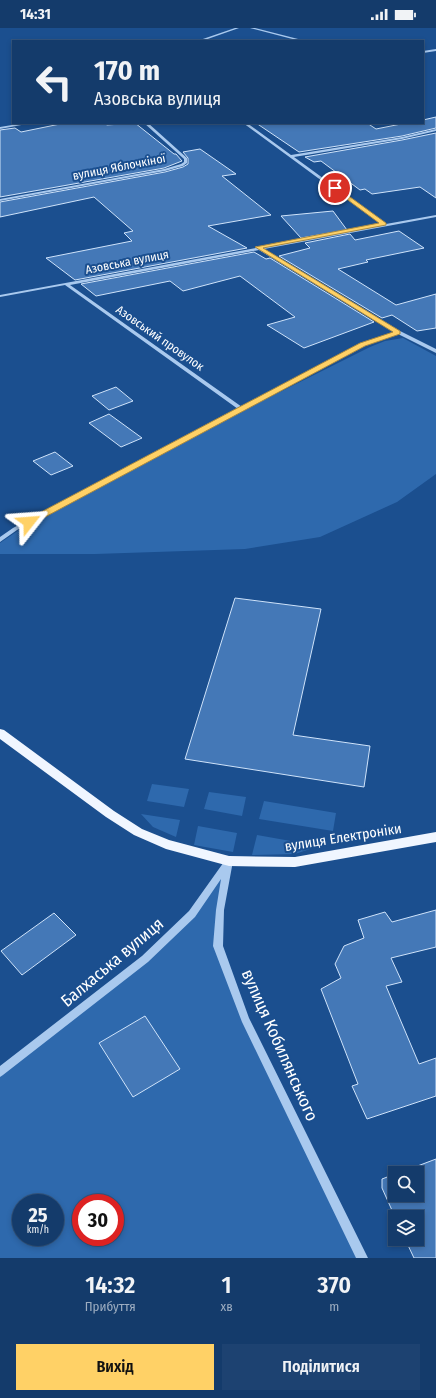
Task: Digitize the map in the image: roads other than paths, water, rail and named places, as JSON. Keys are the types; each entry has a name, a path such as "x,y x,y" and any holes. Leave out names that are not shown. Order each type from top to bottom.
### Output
{"main road":[{"path":"0,733 110,814 138,832 166,844 229,861"},
{"name":"вулиця Електроніки","path":"229,861 295,862 363,852 436,837"}],"street":[{"path":"202,40 238,28"},
{"path":"251,28 300,40"},
{"path":"424,52 436,50"},
{"path":"0,128 24,124"},
{"name":"вулиця Яблочкіної","path":"0,200 165,170 182,165 186,162 186,159 172,145 147,124"},
{"path":"246,124 384,224"},
{"path":"292,156 402,138 436,130"},
{"name":"Азовська вулиця","path":"0,296 258,247 436,216"},
{"path":"258,247 398,332 436,351"},
{"name":"Азовський провулок","path":"66,284 242,409"},
{"path":"0,540 16,529 363,345 398,332"},
{"name":"Балхаська вулиця","path":"0,1072 145,959 192,914 229,861"},
{"name":"вулиця Кобилянського","path":"229,861 220,910 218,946 245,1019 362,1258"}]}
